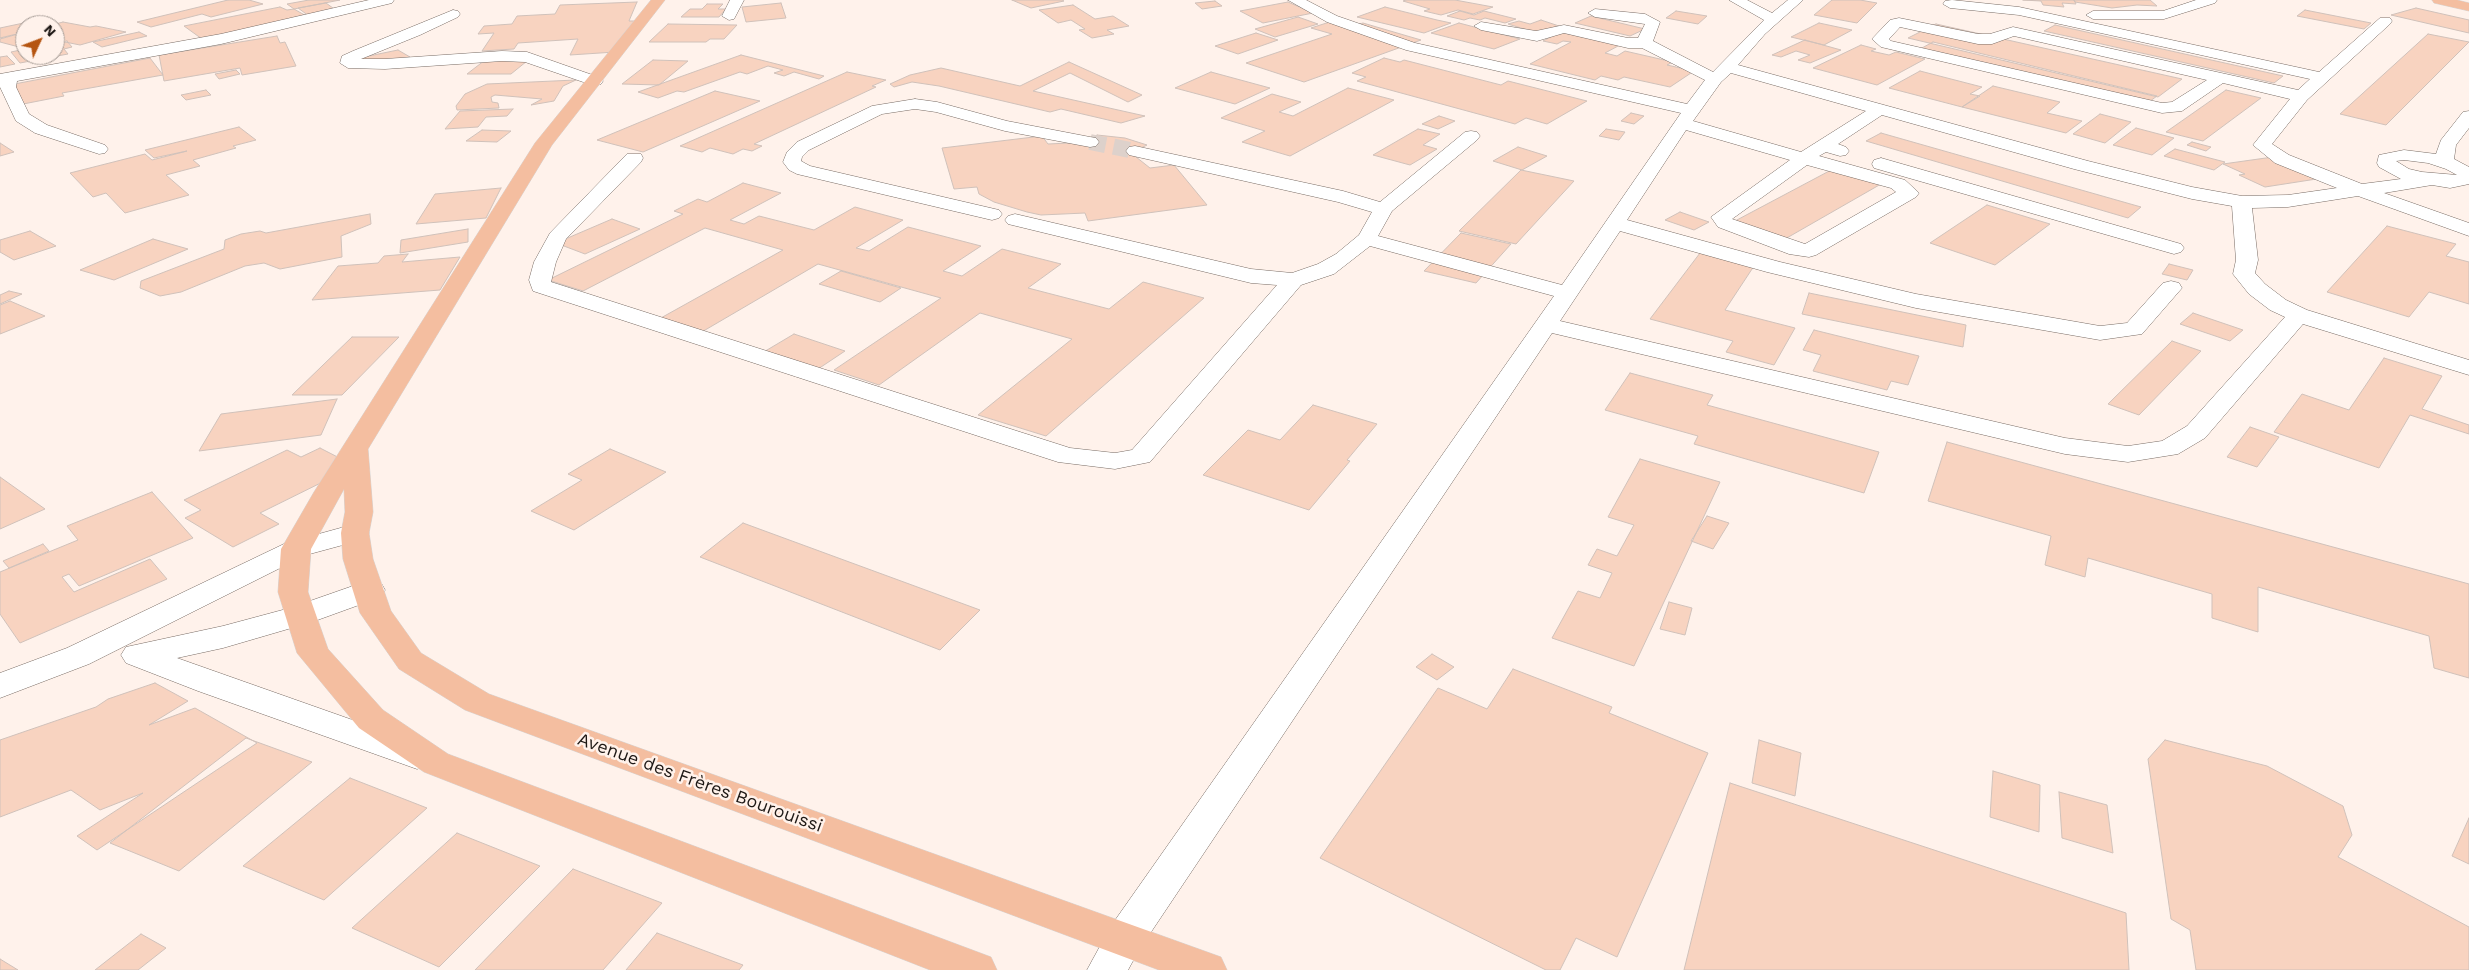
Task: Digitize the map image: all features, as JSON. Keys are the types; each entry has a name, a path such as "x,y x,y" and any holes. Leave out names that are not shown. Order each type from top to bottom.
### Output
{"main road":[{"path":"658,0 544,143 296,549 293,592 313,653 370,719 436,763 977,970"},
{"path":"2439,0 2469,7"},
{"name":"Avenue des Frères Bourouissi","path":"355,450 359,512 355,533 358,559 370,590 376,614 410,661 476,702 1125,938 1207,970"}],"street":[{"path":"99,149 41,129 22,117 5,78 220,39 387,0"},
{"path":"729,16 737,0"},
{"path":"1295,0 1332,19 1411,47 1686,116 1804,158 1898,184 1909,193 1808,251 1796,250 1725,223 1722,217 1804,158 1880,109"},
{"path":"1736,0 1774,20"},
{"path":"1107,970 1125,938 1546,325 1686,116 1721,73 1760,31 1796,0"},
{"path":"2210,0 2164,15 2056,14 2044,16 1992,40 1978,39 1899,22 1895,23 1880,39 1886,44 2162,108 2176,107 2220,78"},
{"path":"1950,4 2005,8 2321,77"},
{"path":"1595,13 1645,18 1653,22 1645,43"},
{"path":"453,14 348,58 348,63 386,64 434,59 519,57 595,81"},
{"path":"2386,21 2301,96 2262,145 2282,159 2367,189 2469,230"},
{"path":"1481,26 1537,36 1553,30 1564,29 1628,43 1645,43 1721,73 1880,109 2155,184 2242,202 2288,201 2367,189 2436,181 2460,181 2468,178 2468,174 2453,160 2416,156 2390,160 2367,189"},
{"path":"2013,31 2301,96"},
{"path":"992,214 804,170 792,162 792,156 803,146 878,110 915,104 937,107 1005,126 1090,142"},
{"path":"2453,160 2469,116"},
{"path":"1015,220 1251,276 1293,280 1326,269 1366,239 1379,220 1383,209 1471,136"},
{"path":"1824,145 2174,248"},
{"path":"1135,151 1342,197 1383,209"},
{"path":"634,158 557,237 545,262 540,280 541,286 1067,456 1115,461 1141,456 1293,280"},
{"path":"2390,160 2402,172 2436,181 2469,186"},
{"path":"2242,202 2247,260 2244,274 2278,305 2299,315 2469,368"},
{"path":"1614,224 1916,301 2100,333 2134,329 2172,288"},
{"path":"1366,239 1567,293"},
{"path":"1546,325 2065,446 2128,454 2170,448 2196,432 2299,315"},
{"path":"0,686 78,656 296,549 355,533"},
{"path":"78,656 139,655 223,638 301,615 370,590"},
{"path":"139,655 210,683 436,763"}],"building":[{"path":"228,0 249,0 263,4 211,17 202,14 151,27 137,22"},
{"path":"309,0 340,0 294,9 287,4"},
{"path":"1012,0 1062,0 1064,1 1031,8"},
{"path":"1455,0 1493,7 1473,14 1458,10 1441,15 1424,11 1430,9 1403,1"},
{"path":"1832,0 1860,0 1877,3 1857,23 1814,15"},
{"path":"2023,0 2074,0 2076,4 2062,3 2064,7 2043,5 2041,1"},
{"path":"2074,0 2150,0 2157,6 2137,5 2112,8 2075,2"},
{"path":"1215,1 1222,6 1202,9 1195,3"},
{"path":"637,2 629,21 635,21 615,52 570,55 578,39 518,43 514,49 482,51 494,33 478,34 484,26 512,24 517,16 555,14 560,5"},
{"path":"1288,2 1313,13 1263,23 1240,11"},
{"path":"326,3 337,11 309,16 298,8"},
{"path":"781,3 786,18 746,22 742,7"},
{"path":"707,4 723,4 718,9 726,9 719,17 681,17 690,9 702,9"},
{"path":"1073,5 1095,19 1113,16 1129,26 1107,30 1114,34 1092,38 1079,30 1085,29 1071,20 1058,23 1039,10"},
{"path":"280,7 287,10 294,9 308,17 202,39 184,26"},
{"path":"1385,7 1451,23 1424,33 1357,17"},
{"path":"2416,8 2469,20 2469,33 2391,15"},
{"path":"2305,10 2371,23 2364,29 2297,16"},
{"path":"1460,11 1474,15 1484,11 1516,19 1505,23 1485,18 1480,20 1470,18 1464,20 1447,16"},
{"path":"1676,11 1707,16 1698,24 1666,18"},
{"path":"1591,16 1645,29 1630,36 1575,23"},
{"path":"1298,17 1318,24 1275,37 1255,29"},
{"path":"1339,19 1359,24 1363,23 1421,40 1304,82 1246,63 1332,34 1311,28"},
{"path":"1541,20 1559,26 1537,33 1508,24 1519,21 1530,24"},
{"path":"65,22 126,32 80,45 65,42"},
{"path":"1459,23 1520,39 1494,49 1431,33"},
{"path":"1819,23 1852,30 1824,45 1791,37"},
{"path":"668,24 737,25 724,39 710,39 706,42 649,42"},
{"path":"1936,24 2182,79 2158,97 1908,38"},
{"path":"15,25 15,34 0,38 0,28"},
{"path":"2055,25 2283,76 2274,83 2044,31"},
{"path":"139,32 147,36 102,47 93,42"},
{"path":"1560,32 1620,45 1605,53 1617,56 1625,51 1673,62 1667,65 1694,71 1670,87 1624,77 1618,80 1601,76 1595,80 1530,64 1571,42 1563,41 1557,44 1543,41"},
{"path":"1256,33 1278,40 1238,54 1215,46"},
{"path":"2428,34 2469,42 2386,125 2340,114"},
{"path":"15,35 15,46 0,42 0,39"},
{"path":"277,36 280,43 285,42 296,66 242,75 240,68 164,81 159,55"},
{"path":"1805,40 1841,50 1810,63 1798,60 1810,55 1796,51 1781,57 1772,55"},
{"path":"65,41 67,41 72,47 65,49"},
{"path":"1933,42 2157,96 2146,104 1920,49"},
{"path":"1861,45 1876,49 1871,51 1889,55 1896,52 1925,59 1877,85 1813,68"},
{"path":"398,50 410,57 370,66 359,58"},
{"path":"741,55 824,76 819,79 794,72 784,76 774,73 783,70 768,66 747,74 740,72 684,92 677,91 658,98 638,92"},
{"path":"7,56 15,64 0,67 0,57"},
{"path":"489,57 532,57 511,74 467,74"},
{"path":"150,58 163,75 62,93 64,96 13,106 4,86"},
{"path":"1384,58 1400,62 1404,60 1501,85 1508,81 1587,101 1547,124 1526,118 1515,124 1357,81 1366,77 1352,73"},
{"path":"653,60 688,61 659,85 622,84"},
{"path":"1069,62 1142,95 1128,102 1070,73 1033,91 1145,116 1121,123 1061,109 1050,112 939,86 912,82 894,87 890,84 910,75 941,68 1020,86"},
{"path":"236,70 240,74 219,79 215,74"},
{"path":"1920,71 1982,87 1970,94 1980,96 1962,107 1889,88"},
{"path":"847,72 886,80 872,86 876,87 754,144 762,146 752,151 743,149 733,154 710,148 702,152 680,146"},
{"path":"1211,72 1270,88 1235,104 1175,88"},
{"path":"576,80 563,86 554,101 531,105 542,99 495,95 491,97 492,102 498,103 499,108 457,110 456,106 465,94 487,84"},
{"path":"1993,86 2060,102 2047,113 2082,121 2066,133 1962,107"},
{"path":"1348,88 1394,100 1290,156 1242,142 1265,131 1221,118 1272,94 1301,102 1279,112 1293,116"},
{"path":"206,90 211,95 186,100 181,95"},
{"path":"2226,90 2261,98 2203,141 2166,132"},
{"path":"715,91 760,101 643,152 597,140"},
{"path":"513,109 507,116 486,117 478,127 445,129 460,111"},
{"path":"1631,113 1644,116 1634,124 1621,121"},
{"path":"2100,114 2131,122 2105,143 2073,134"},
{"path":"1439,116 1455,121 1438,129 1422,124"},
{"path":"239,127 256,140 233,146 236,148 193,160 200,166 166,175 189,195 125,213 106,193 93,197 70,173 145,154 152,160 187,151 154,158 145,150"},
{"path":"2136,128 2174,138 2152,155 2113,145"},
{"path":"1418,129 1440,134 1423,145 1437,149 1410,165 1373,155"},
{"path":"1606,129 1625,132 1619,140 1599,136"},
{"path":"482,130 511,131 497,142 466,141"},
{"path":"1881,133 2141,207 2128,218 1866,141"},
{"path":"1097,135 1125,138 1147,145 1131,153 1150,168 1174,165 1207,205 1088,221 1085,213 1041,215 1027,212 994,202 979,194 977,187 954,189 942,148 1042,136 1048,144 1090,142"},
{"path":"2192,142 2211,147 2206,151 2187,145"},
{"path":"0,143 14,152 0,156"},
{"path":"1518,147 1547,156 1522,170 1493,161"},
{"path":"2175,149 2225,162 2214,170 2164,156"},
{"path":"2273,157 2323,178 2265,187 2239,175 2245,174 2223,164"},
{"path":"1833,169 1881,184 1785,239 1735,221"},
{"path":"1521,170 1574,181 1516,244 1459,231"},
{"path":"743,183 781,193 730,220 744,224 759,216 814,230 855,207 903,220 856,248 869,251 908,227 981,246 943,271 962,276 1002,249 1061,264 1028,288 1109,309 1143,282 1204,298 1046,436 978,415 1072,339 980,313 879,385 834,370 941,298 818,264 700,333 659,319 783,250 705,228 583,291 548,280 683,214 674,211 698,199 707,202"},
{"path":"501,188 486,218 416,224 435,194"},
{"path":"1987,205 2050,224 1995,265 1930,243"},
{"path":"1680,212 1709,222 1694,230 1665,220"},
{"path":"370,214 371,224 341,236 342,257 280,269 264,263 245,266 181,292 160,296 140,288 141,281 224,249 225,240 241,234 260,231 266,233"},
{"path":"612,219 640,229 585,254 556,243"},
{"path":"2387,226 2456,244 2446,256 2469,262 2469,304 2429,292 2409,317 2327,292"},
{"path":"468,229 468,242 400,253 401,240"},
{"path":"30,231 56,246 14,260 0,252 0,240"},
{"path":"1461,233 1511,244 1476,283 1424,271"},
{"path":"153,239 188,249 114,280 80,270"},
{"path":"1700,253 1754,266 1725,310 1795,328 1774,365 1726,352 1733,341 1650,319"},
{"path":"408,254 402,262 460,257 440,290 312,300 338,266 378,263 384,256"},
{"path":"2169,264 2193,270 2187,280 2162,274"},
{"path":"841,271 901,288 880,302 819,284"},
{"path":"9,291 22,294 0,304 0,295"},
{"path":"1809,293 1966,325 1963,347 1802,314"},
{"path":"10,301 45,316 0,334 0,305"},
{"path":"2193,313 2243,330 2230,341 2180,324"},
{"path":"1814,330 1919,356 1908,385 1891,381 1887,390 1813,371 1821,355 1803,350"},
{"path":"794,334 845,351 815,371 762,353"},
{"path":"352,337 399,337 342,395 292,395"},
{"path":"2172,341 2201,351 2139,415 2108,404"},
{"path":"2384,358 2442,376 2422,409 2469,425 2469,434 2410,415 2379,468 2274,432 2302,394 2349,410"},
{"path":"1630,373 1713,395 1707,405 1879,452 1864,493 1694,444 1698,436 1605,410"},
{"path":"337,399 321,435 199,451 221,414"},
{"path":"1313,405 1377,424 1347,460 1350,461 1309,510 1203,475 1248,430 1280,440"},
{"path":"2250,427 2279,437 2257,467 2227,457"},
{"path":"1947,442 2469,584 2469,678 2434,668 2429,636 2258,587 2258,632 2212,618 2212,594 2088,558 2085,577 2045,565 2051,536 1928,501"},
{"path":"320,448 355,466 260,513 279,524 233,547 185,518 201,510 184,500 287,450 301,457"},
{"path":"610,449 666,472 574,530 531,511 582,480 568,474"},
{"path":"1640,459 1720,482 1634,666 1552,638 1578,591 1600,598 1612,573 1588,565 1597,549 1617,556 1634,525 1608,517"},
{"path":"0,477 45,509 0,529"},
{"path":"152,492 193,538 79,586 69,574 62,577 74,592 150,559 167,579 20,643 0,614 0,572 78,540 67,526"},
{"path":"1707,516 1729,523 1713,549 1691,541"},
{"path":"743,523 980,610 940,650 700,557"},
{"path":"43,544 49,551 9,568 3,561"},
{"path":"1669,602 1692,608 1685,635 1660,629"},
{"path":"1432,654 1454,667 1437,680 1416,667"},
{"path":"1513,669 1612,707 1609,713 1708,753 1617,957 1576,938 1560,970 1546,970 1320,858 1438,688 1487,709"},
{"path":"155,683 188,701 149,725 195,708 257,743 97,850 77,836 143,793 100,810 71,790 0,817 0,740 96,707 108,699"},
{"path":"246,738 312,762 179,871 110,843"},
{"path":"1759,740 1801,753 1795,796 1752,783"},
{"path":"2165,740 2267,766 2343,806 2352,835 2338,857 2469,927 2469,970 2196,970 2190,930 2171,919 2148,759"},
{"path":"1993,771 2040,785 2039,832 1990,817"},
{"path":"350,778 427,808 324,900 243,866"},
{"path":"1730,783 2126,913 2129,970 1684,970"},
{"path":"2059,792 2107,805 2113,853 2062,838"},
{"path":"2469,818 2469,864 2452,856"},
{"path":"457,833 540,866 439,967 352,928"},
{"path":"573,869 662,903 603,970 475,970"},
{"path":"657,933 743,965 739,970 626,970"},
{"path":"141,934 166,948 138,970 95,970"},
{"path":"0,959 18,970 0,970"}],"tunnel":[{"path":"1090,142 1135,151"}]}
